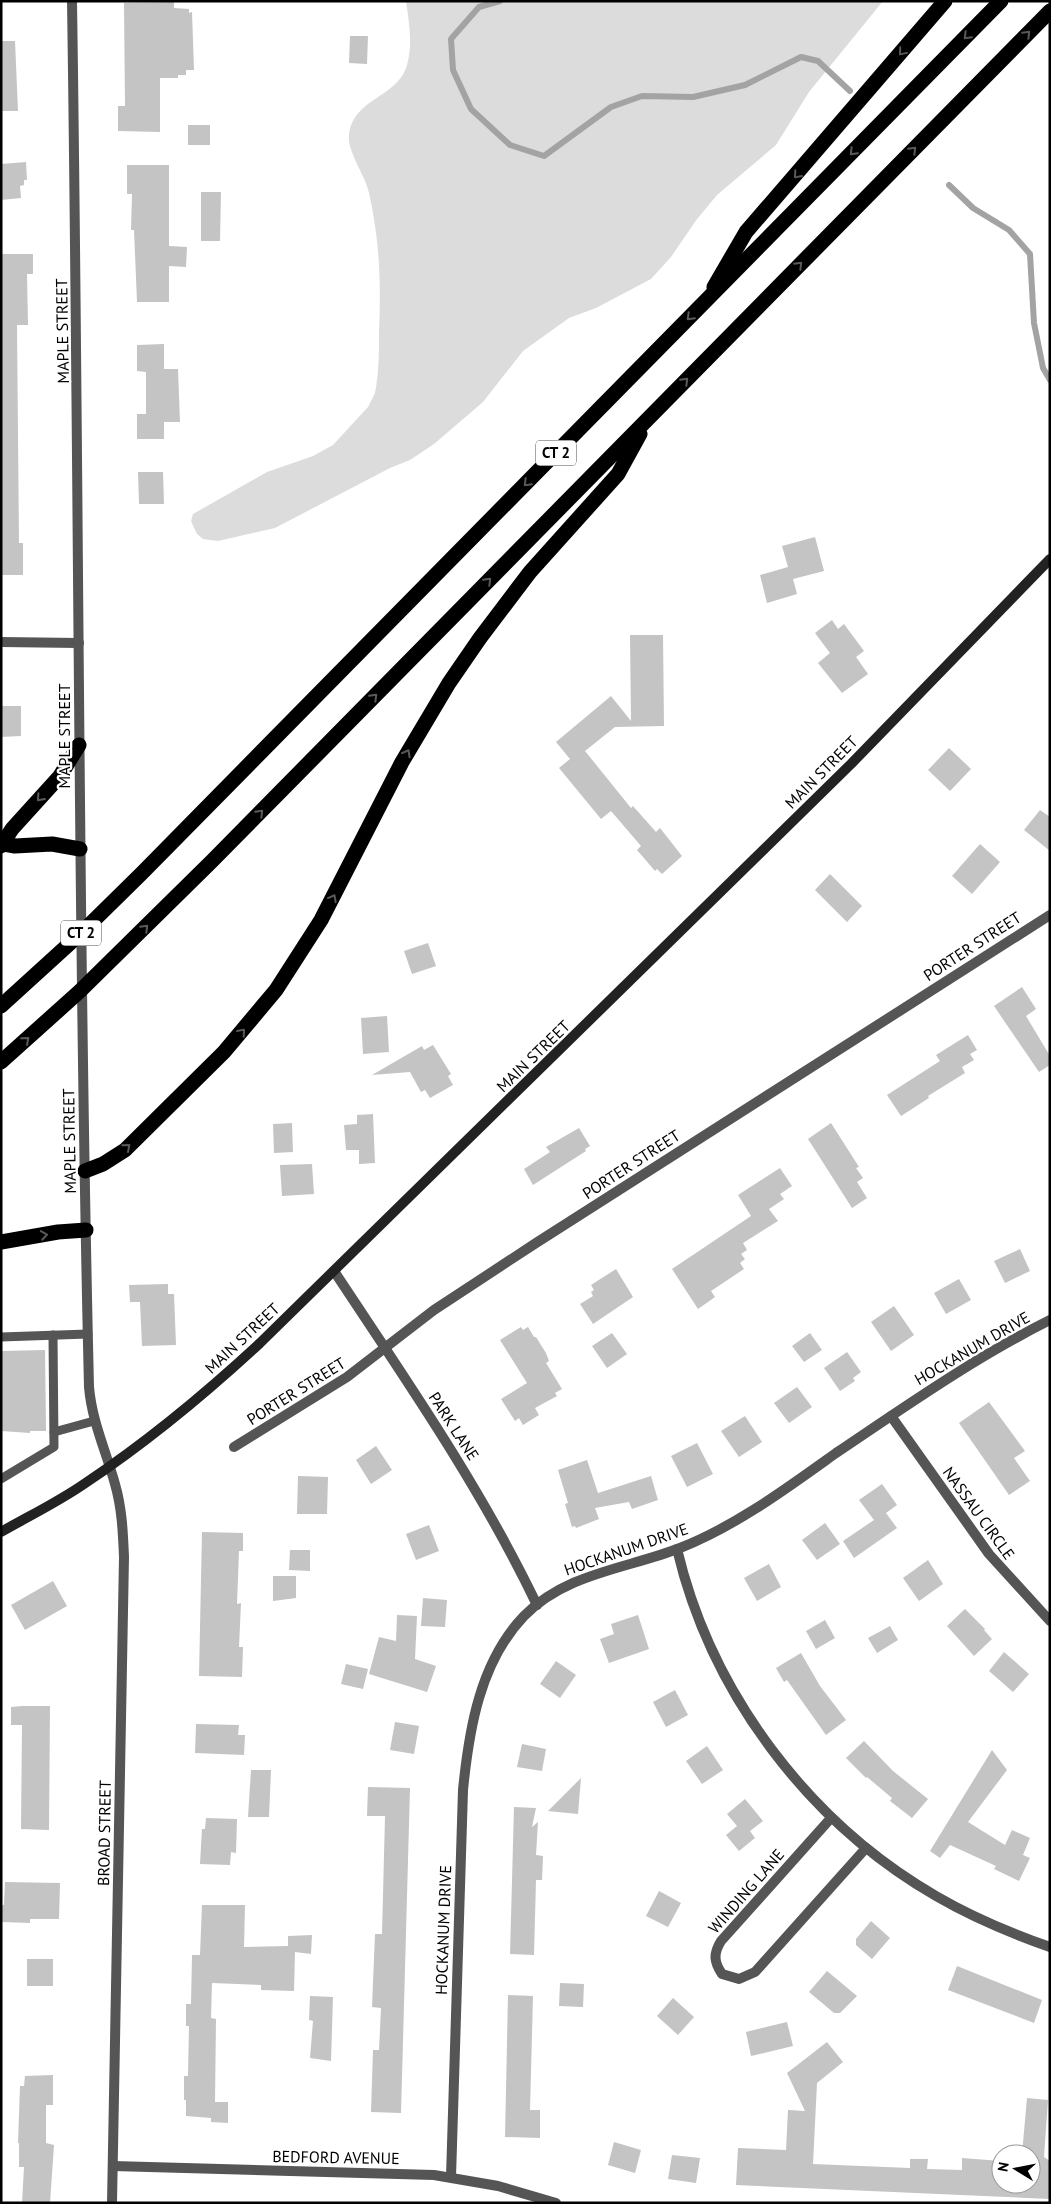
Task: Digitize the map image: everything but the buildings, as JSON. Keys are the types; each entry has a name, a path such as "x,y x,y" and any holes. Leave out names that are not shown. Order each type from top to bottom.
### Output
{"highway":[{"path":"708,298 728,260 746,232 945,1"},
{"name":"CT 2","path":"1,1006 110,904 1001,1"},
{"name":"CT 2","path":"1,1062 110,962 212,861 1050,11"},
{"path":"85,1171 103,1164 125,1150 224,1052 276,990 321,920 402,762 449,684 480,638 530,572 618,474 651,416"},
{"path":"79,745 60,776 12,830 2,845 52,844 80,849"},
{"path":"1,1242 86,1230"}],"main road":[{"name":"MAIN STREET","path":"1,1532 83,1485 174,1419 218,1382 334,1271 851,764 1050,559"}],"street":[{"name":"MAPLE STREET","path":"72,1 79,418 80,849 89,1387 94,1421 110,1466"},
{"path":"1,642 79,643"},
{"name":"PORTER STREET","path":"234,1447 346,1377 434,1310 536,1243 1050,915"},
{"name":"PARK LANE","path":"334,1271 468,1475 509,1548 537,1605"},
{"name":"HOCKANUM DRIVE","path":"451,2177 461,1824 467,1753 479,1699 494,1661 514,1628 537,1605 572,1582 677,1549 707,1536 754,1510 949,1377 1050,1320"},
{"name":"NASSAU CIRCLE","path":"890,1416 980,1543 1009,1579 1050,1621"},
{"name":"BROAD STREET","path":"110,1466 120,1507 125,1571 112,2203"},
{"path":"677,1549 688,1592 699,1621 733,1691 771,1749 803,1788 832,1818 866,1848 902,1875 948,1903 992,1925 1050,1948"},
{"name":"WINDING LANE","path":"832,1818 721,1941 716,1949 715,1958 722,1974 739,1979 754,1972 866,1848"},
{"name":"BEDFORD AVENUE","path":"113,2166 412,2173 451,2177 520,2192 556,2203"}],"lane":[{"path":"1,1336 88,1334"},
{"path":"1,1479 54,1447 53,1335"},
{"path":"54,1432 94,1421"}],"shaded area":[{"path":"406,1 883,1 809,92 776,145 717,195 697,219 671,257 651,279 596,308 569,318 523,351 483,402 434,444 410,460 390,468 275,528 218,541 203,539 197,534 191,521 193,514 267,472 313,456 333,445 368,407 375,393 380,314 378,246 369,193 351,149 349,136 352,123 358,114 395,85 407,65 410,41"}],"waterway":[{"path":"500,1 479,7 451,39 453,70 471,109 510,145 544,156 611,107 642,96 693,97 745,85 801,57 818,61 850,91"},
{"path":"949,185 973,208 1009,230 1030,254 1034,323 1043,368 1050,380"}]}
